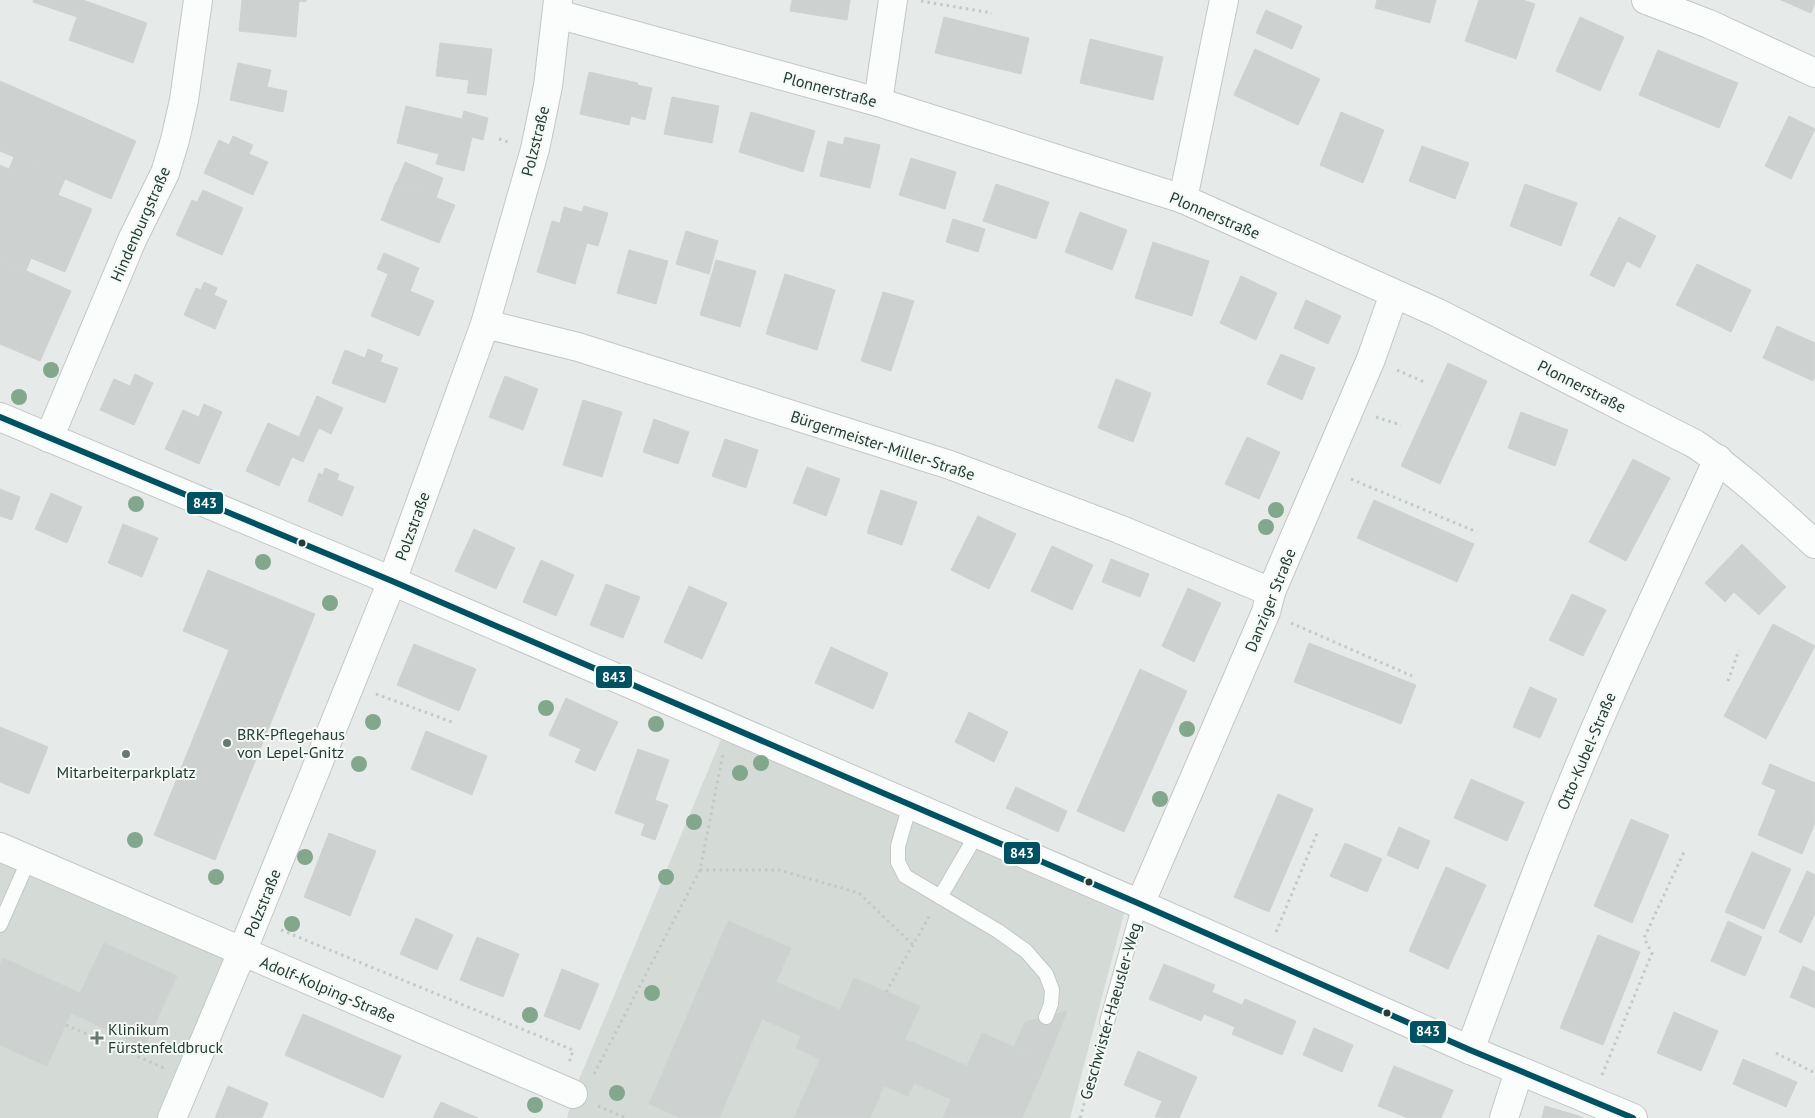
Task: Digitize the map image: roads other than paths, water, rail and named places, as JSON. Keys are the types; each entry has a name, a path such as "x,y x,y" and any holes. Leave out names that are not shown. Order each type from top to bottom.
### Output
{"street":[{"name":"Hindenburgstraße","path":"49,438 132,240 165,173 184,100 198,0"},
{"path":"878,102 893,0"},
{"path":"1183,199 1224,0"},
{"path":"1646,0 1710,24 1815,73"},
{"name":"Plonnerstraße","path":"557,7 878,102 1183,199 1438,313 1695,444 1718,459 1815,544"},
{"name":"Polzstraße","path":"172,1118 242,952 392,581 485,324 535,149 548,86 557,7"},
{"name":"Danziger Straße","path":"1140,904 1371,359 1394,294"},
{"name":"Bürgermeister-Miller-Straße","path":"485,324 578,347 950,465 1119,529 1269,602"},
{"path":"0,418 392,581 1140,904 1470,1050 1633,1118"},
{"name":"Otto-Kubel-Straße","path":"1470,1050 1567,795 1606,704 1718,459"},
{"name":"Adolf-Kolping-Straße","path":"0,847 242,952 575,1088"},
{"path":"1504,1118 1519,1071"}],"lane":[{"path":"910,805 898,846 898,862 905,876 998,931 1026,951 1046,974 1052,990 1052,1004 1046,1017"},
{"path":"940,897 977,834"},
{"path":"0,925 29,859"},
{"name":"Geschwister-Haeusler-Weg","path":"1107,1022 1140,904"}],"place":[{"name":"BRK-Pflegehaus von Lepel-Gnitz","path":"227,743"},
{"name":"Mitarbeiterparkplatz","path":"126,754"},
{"name":"Klinikum Fürstenfeldbruck","path":"97,1038"}]}
